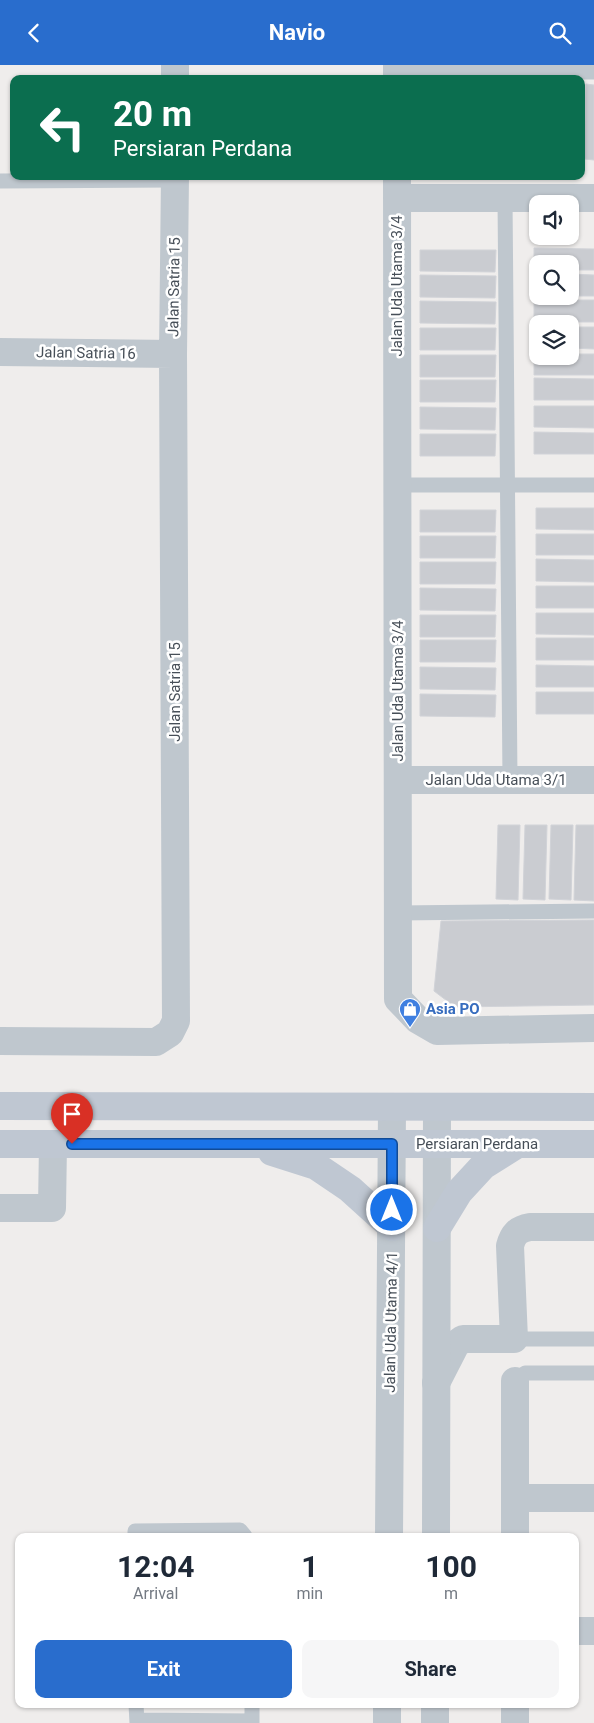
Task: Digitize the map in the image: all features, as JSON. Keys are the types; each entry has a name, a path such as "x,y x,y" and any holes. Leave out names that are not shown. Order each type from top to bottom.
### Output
{"main road":[{"path":"0,1106 594,1107"},
{"name":"Persiaran Perdana","path":"0,1144 594,1144"},
{"path":"247,1144 316,1166 350,1189 392,1227"},
{"path":"437,1228 459,1192 483,1166 518,1144"}],"street":[{"name":"Jalan Satria 15","path":"0,1041 156,1042 170,1033 176,1021 173,354 176,180"},
{"path":"397,187 505,199 594,198"},
{"name":"Jalan Uda Utama 3/4","path":"397,187 398,999 418,1020 438,1031 594,1028"},
{"name":"Jalan Satria 16","path":"0,352 173,354"},
{"name":"Jalan Uda Utama 3/1","path":"398,780 594,780"},
{"name":"Jalan Uda Utama 4/1","path":"389,1533 392,1107"},
{"path":"436,1533 437,1107"},
{"path":"0,1208 52,1208 53,1144"},
{"path":"436,1383 456,1344 464,1339 514,1339 510,1246 516,1232 530,1227 594,1227"},
{"path":"515,1381 515,1533"},
{"path":"515,1498 594,1497"},
{"path":"579,1631 594,1631"},
{"path":"387,1708 387,1723"},
{"path":"435,1708 435,1723"},
{"path":"515,1708 515,1723"}],"lane":[{"path":"397,72 594,72"},
{"path":"0,181 59,180"},
{"path":"505,199 510,780"},
{"path":"397,485 594,485"},
{"path":"398,913 594,911"},
{"path":"514,1339 594,1339"},
{"path":"515,1381 524,1373 594,1373"},
{"path":"135,1533 135,1531 231,1530 240,1530 243,1533"},
{"path":"136,1708 136,1722 252,1722 252,1708"}],"building":[{"path":"586,84 594,85 594,160 585,159"},
{"path":"534,248 594,249 594,270 579,270 579,255 534,255"},
{"path":"420,250 496,250 495,272 420,271"},
{"path":"579,274 594,275 594,296 579,296"},
{"path":"420,275 496,276 495,298 420,297"},
{"path":"579,300 594,300 594,322 579,322 579,315 534,315 534,305 579,305"},
{"path":"420,301 496,302 495,324 420,323"},
{"path":"579,327 594,327 594,349 579,348"},
{"path":"420,328 496,328 495,350 420,350"},
{"path":"579,354 594,354 594,375 534,375 534,365 579,365"},
{"path":"420,355 496,355 495,377 420,377"},
{"path":"534,378 594,379 594,400 534,400"},
{"path":"420,380 496,380 495,402 420,402"},
{"path":"534,406 594,406 594,428 534,427"},
{"path":"420,407 496,408 495,430 420,429"},
{"path":"534,432 594,433 594,454 534,454"},
{"path":"420,434 496,434 495,456 420,456"},
{"path":"536,508 594,508 594,530 536,529"},
{"path":"420,510 496,510 495,532 420,532"},
{"path":"536,534 594,534 594,555 536,555"},
{"path":"420,536 496,536 495,558 420,558"},
{"path":"536,559 594,560 594,582 536,581"},
{"path":"420,562 496,562 495,584 420,584"},
{"path":"536,586 594,586 594,608 536,608"},
{"path":"420,588 496,589 495,611 420,610"},
{"path":"536,613 594,613 594,635 536,634"},
{"path":"420,615 496,615 495,637 420,637"},
{"path":"536,638 594,638 594,660 536,660"},
{"path":"420,640 496,640 495,662 420,662"},
{"path":"536,665 594,666 594,687 536,687"},
{"path":"420,667 496,668 495,690 420,689"},
{"path":"536,692 594,692 594,714 536,714"},
{"path":"420,694 496,695 495,717 420,716"},
{"path":"498,825 520,825 518,900 496,899"},
{"path":"525,825 547,825 545,900 523,899"},
{"path":"551,825 573,825 571,900 549,899"},
{"path":"576,825 594,825 594,901 574,900"},
{"path":"594,920 594,1005 455,1007 434,991 441,921"}],"place":[{"name":"Asia PO","path":"410,1028"}],"route":[{"path":"72,1144 392,1144 392,1210"}]}
